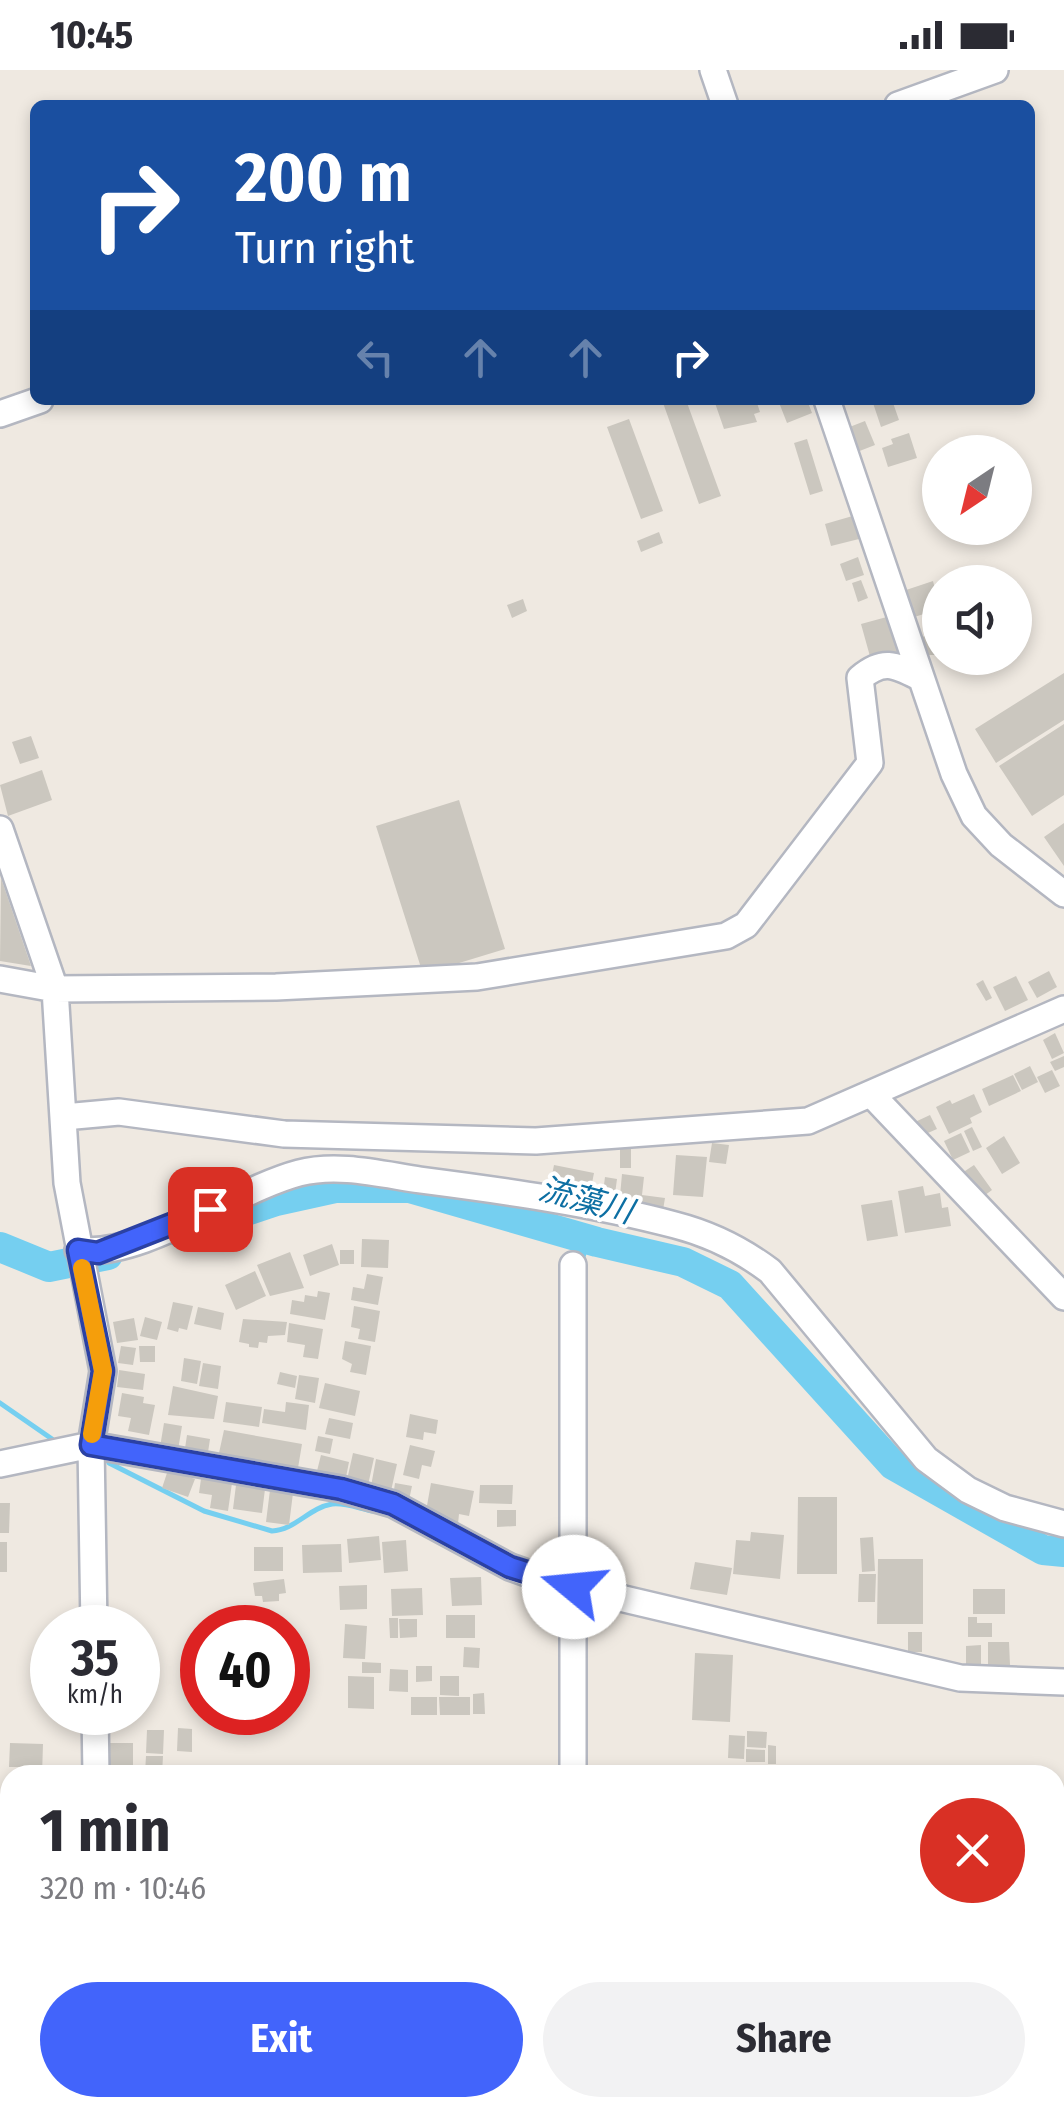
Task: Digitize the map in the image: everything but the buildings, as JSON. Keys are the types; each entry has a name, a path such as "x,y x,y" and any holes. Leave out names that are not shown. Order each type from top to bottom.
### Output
{"street":[{"path":"713,70 724,100"},
{"path":"912,100 995,70"},
{"path":"0,414 30,404"},
{"path":"829,405 954,774 974,816 1001,845 1064,894"},
{"path":"0,979 55,990 276,987 477,977 726,936 746,926 870,763 860,678 874,666 894,665 921,678"},
{"path":"0,829 55,990 67,1183 103,1371 91,1445 94,1605"},
{"path":"64,1116 119,1112 284,1134 536,1141 816,1118 1064,1010"},
{"path":"870,1094 1064,1297"},
{"path":"78,1251 98,1253 150,1235 270,1182 301,1172 334,1168 518,1193 676,1225 716,1239 770,1272 926,1459 968,1490 1005,1508 1064,1524"},
{"path":"573,1265 573,1765"},
{"path":"0,1464 91,1445 341,1489 393,1504 573,1597 960,1678 1064,1682"},
{"path":"95,1735 96,1765"}],"waterway":[{"name":"流藻川","path":"181,1233 276,1201 335,1188 410,1188 597,1242 683,1262 730,1285 893,1465 1043,1550 1064,1552"},
{"path":"582,1260 585,1250 597,1242"},
{"name":"流藻川","path":"0,1247 49,1267 108,1255"},
{"path":"0,1403 52,1439"},
{"path":"109,1463 204,1511 272,1531 332,1504 373,1511"}],"slow traffic":[{"path":"82,1268 103,1371 92,1434"}],"route":[{"path":"210,1209 98,1253 78,1250 103,1371 91,1445 341,1489 393,1504 510,1567 574,1587"}]}
